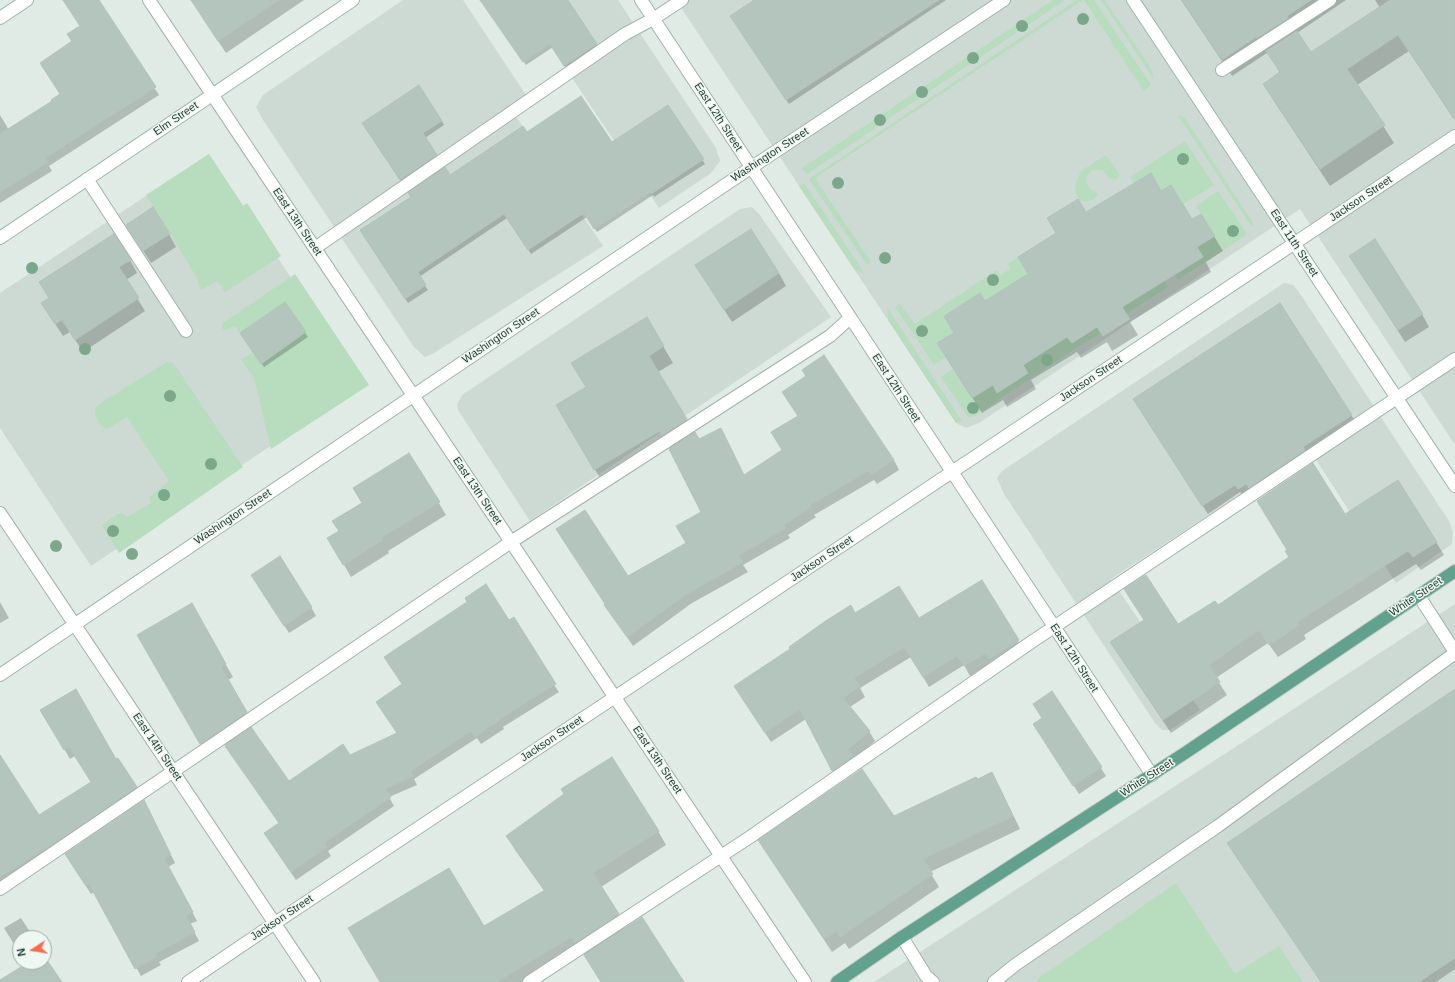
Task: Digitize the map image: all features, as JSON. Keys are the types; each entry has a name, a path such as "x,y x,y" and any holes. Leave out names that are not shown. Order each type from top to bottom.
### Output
{"main road":[{"name":"White Street","path":"837,982 1152,775 1455,571"}],"street":[{"path":"0,18 27,0"},
{"name":"East 13th Street","path":"149,0 805,982"},
{"name":"Elm Street","path":"0,238 353,0"},
{"name":"East 12th Street","path":"641,0 1152,775"},
{"path":"315,248 625,34 653,19 682,0"},
{"name":"Washington Street","path":"0,675 751,167 1004,0"},
{"name":"East 11th Street","path":"1134,0 1455,486"},
{"path":"1222,70 1330,0"},
{"name":"Jackson Street","path":"188,982 1455,136"},
{"path":"87,179 186,331"},
{"path":"0,889 511,542 830,336 850,318"},
{"path":"529,982 720,856 1054,627 1455,359"},
{"name":"East 14th Street","path":"0,513 314,982"},
{"path":"994,982 1015,965 1218,826 1455,652 1419,596"},
{"path":"902,938 926,976 933,982"}],"shaded area":[{"path":"403,0 463,0 526,95 509,106 603,246 434,353 425,357 414,347 263,120 256,107 263,95"},
{"path":"520,0 618,0 716,148 720,161 711,173 659,208"},
{"path":"676,0 1455,0 1455,445 1300,209 979,423 966,428 956,423"},
{"path":"209,154 362,385 91,566 0,428 0,293"},
{"path":"752,207 759,214 831,317 530,521 458,410 457,405 462,395 740,209"},
{"path":"1284,283 1293,285 1297,289 1449,521 1453,532 1452,544 1396,583 1309,449 1111,579 1200,710 1175,727 1169,730 1162,730 1155,723 1004,494 997,478 1002,471"},
{"path":"1455,604 1455,982 874,982"}],"green space":[{"path":"1053,0 1065,0 807,174 802,168"},
{"path":"1077,0 1083,0 815,178 871,262 867,265 809,179"},
{"path":"1084,0 1094,0 1151,85 1144,91"},
{"path":"1101,0 1105,0 1149,65 1154,79"},
{"path":"1177,114 1185,118 1252,221 1253,225 1251,226"},
{"path":"1185,141 1214,185 1183,204 1171,185 1161,191 1151,174 1134,184 1130,177"},
{"path":"209,154 243,206 247,203 281,256 225,292 217,281 201,290 196,276 146,195"},
{"path":"1104,156 1107,156 1120,175 1116,179 1112,179 1108,178 1107,174 1102,170 1091,171 1087,176 1086,182 1090,189 1098,195 1094,199 1087,202 1080,201 1076,194 1075,185 1081,171"},
{"path":"804,183 865,274 854,269 799,186"},
{"path":"1218,191 1246,232 1246,235 1178,280 1175,275 1203,257 1197,247 1215,236 1196,206"},
{"path":"1018,257 1028,274 985,301 980,293 944,315 954,333 938,343 946,357 934,365 895,307 899,304 901,305 915,324 997,270 1000,275 1010,269 1008,264"},
{"path":"1160,273 1168,287 1126,314 1122,307"},
{"path":"295,274 369,385 271,449 254,378 241,360 253,352 261,363 306,332 285,302 240,333 235,326 226,330 222,329 223,323"},
{"path":"887,307 962,421 956,423 888,320"},
{"path":"1097,327 1101,333 973,417 968,417 941,377 953,369 972,398 993,385 997,392 1028,373 1023,365 1067,337 1072,343"},
{"path":"167,362 173,363 177,368 243,467 119,553 102,525 116,515 122,513 127,517 151,503 149,497 169,481 127,417 109,428 104,428 95,416 95,409 99,404"},
{"path":"1176,883 1235,974 1279,946 1303,982 1035,982 1039,978"}],"building":[{"path":"63,0 99,0 156,87 45,158 48,162 0,192 0,134 52,101 51,100 60,94 40,63 72,41 67,34 80,26"},
{"path":"191,0 279,0 218,41"},
{"path":"480,0 568,0 597,44 564,66 550,44 523,62"},
{"path":"754,0 939,0 786,100 730,16"},
{"path":"1182,0 1311,0 1287,16 1288,18 1222,60"},
{"path":"1390,0 1455,0 1455,120 1398,35 1347,69 1385,125 1320,169 1263,84 1280,72 1266,51 1297,31 1311,52"},
{"path":"419,85 442,121 423,133 437,155 400,180 362,123"},
{"path":"581,96 612,142 668,105 704,159 594,229 584,213 528,250 504,214 418,272 426,285 405,299 360,230 411,197 408,193 445,167 450,175 523,126 527,132"},
{"path":"1151,173 1161,191 1171,185 1192,219 1201,214 1215,236 1197,247 1203,257 1122,307 1130,319 1103,336 1097,327 1072,343 1067,337 1023,365 1028,373 997,393 993,385 972,398 937,343 954,333 944,316 980,293 985,301 1028,274 1018,257 1056,233 1047,218 1078,199 1086,212"},
{"path":"153,207 170,234 143,251 126,225"},
{"path":"751,229 779,273 724,310 695,265"},
{"path":"114,234 131,260 119,267 139,298 75,340 62,320 55,324 41,303 49,298 39,282"},
{"path":"1375,239 1423,314 1398,330 1349,256"},
{"path":"285,302 306,332 261,364 240,333"},
{"path":"1280,303 1352,415 1303,447 1305,450 1249,488 1246,484 1238,489 1235,485 1202,506 1133,399"},
{"path":"647,317 664,346 649,356 687,419 662,435 660,431 594,470 556,405 586,387 571,363"},
{"path":"824,355 894,460 871,475 868,471 810,505 811,507 784,525 786,528 739,555 743,562 687,594 627,637 604,605 605,604 556,529 585,510 628,576 686,543 676,526 701,512 669,449 695,432 699,439 721,428 744,475 782,450 771,432 798,416 782,392 806,376 802,370"},
{"path":"409,453 440,502 381,538 383,540 343,565 327,538 339,531 332,521 362,503 353,488"},
{"path":"1313,463 1345,514 1398,480 1437,542 1413,557 1408,551 1297,622 1300,625 1269,645 1259,630 1209,665 1220,682 1163,720 1110,642 1144,620 1124,589 1146,575 1178,624 1215,601 1218,605 1289,557 1285,551 1287,550 1257,501"},
{"path":"280,556 312,607 284,626 251,575"},
{"path":"982,580 1019,640 989,659 986,653 964,666 957,656 923,677 904,647 854,678 860,686 843,698 870,731 848,749 853,756 832,771 800,709 765,733 734,686 790,649 789,647 851,605 855,613 899,586 919,618"},
{"path":"486,584 509,620 514,617 556,684 499,719 500,720 475,737 471,731 411,771 413,776 385,789 391,797 324,843 327,847 291,872 264,833 279,823 225,746 251,727 289,781 343,744 350,755 397,733 376,702 402,684 384,657 467,602 465,598"},
{"path":"192,603 226,664 221,667 247,712 200,744 137,635"},
{"path":"76,689 116,759 118,758 137,787 57,842 0,877 0,755 39,815 91,782 69,747 64,750 40,710"},
{"path":"1455,689 1455,958 1419,982 1321,982 1227,843"},
{"path":"1052,691 1102,767 1073,786 1033,724 1042,718 1033,704"},
{"path":"612,757 659,831 593,873 619,914 575,943 572,937 496,982 380,982 348,928 449,868 484,926 545,890 506,836 564,794 561,789"},
{"path":"862,769 894,816 976,777 978,779 992,772 1013,816 923,859 933,874 840,937 837,931 824,939 758,840"},
{"path":"144,800 171,855 164,858 193,912 186,916 195,932 155,954 157,956 135,969 89,884 86,886 65,854"},
{"path":"642,917 684,982 601,982 584,955"},
{"path":"52,968 62,982 0,982 0,980 16,970 52,970"}]}
